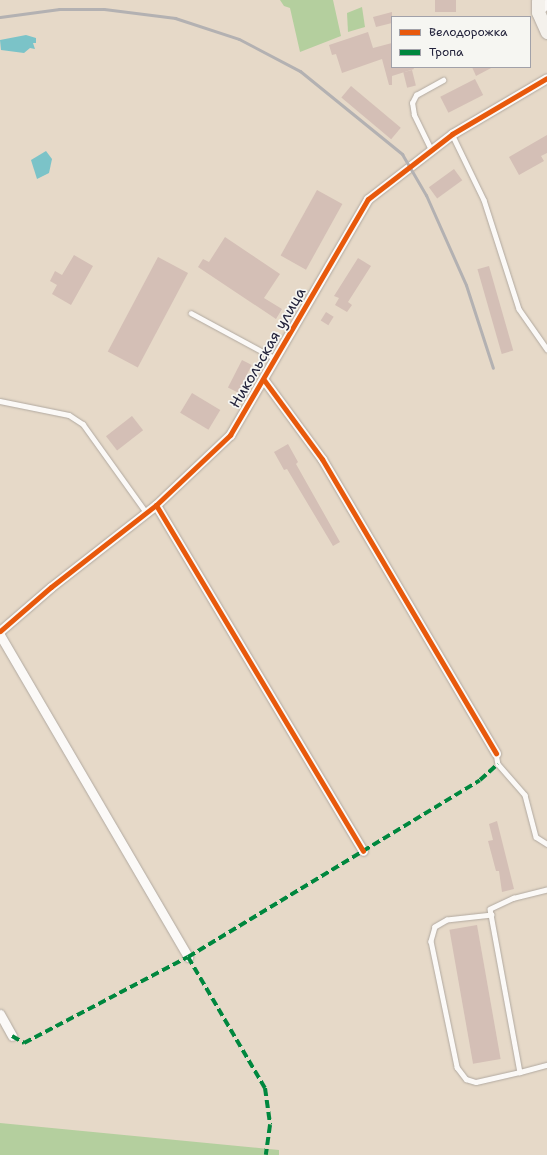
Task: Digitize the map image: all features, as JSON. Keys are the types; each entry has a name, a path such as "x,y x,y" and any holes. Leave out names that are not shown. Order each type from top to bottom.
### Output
{"main road":[{"path":"541,5 547,32"}],"street":[{"name":"Никольская улица","path":"0,631 51,587 156,505 230,435 264,380 368,199 452,134 547,78"},
{"path":"264,380 322,459 496,753"},
{"path":"156,505 363,851"},
{"path":"0,635 188,957"},
{"path":"0,1014 12,1036"}],"lane":[{"path":"431,150 414,115 412,103 416,95 443,80"},
{"path":"452,134 484,200 519,309 547,349"},
{"path":"191,313 276,359"},
{"path":"0,401 69,415 83,424 146,512"},
{"path":"496,753 498,764 525,795 536,838 547,844"},
{"path":"520,1072 490,909 514,898 547,890"},
{"path":"492,915 446,920 435,927 431,941 457,1067 466,1079 476,1082 547,1065"}],"green space":[{"path":"280,0 333,0 341,36 300,52 290,8 284,6"},
{"path":"362,7 365,27 348,32 347,13"},
{"path":"0,1123 279,1150 279,1155 0,1155"}],"water":[{"path":"26,35 36,38 36,43 33,43 35,49 30,48 24,53 1,50 0,40"},
{"path":"46,151 52,159 49,173 37,179 31,160"}],"building":[{"path":"435,0 456,0 456,12 435,12"},
{"path":"392,12 391,23 376,27 373,17"},
{"path":"368,32 373,48 391,43 391,68 414,69 392,76 392,85 389,85 382,59 342,73 336,54 332,55 329,45"},
{"path":"472,68 491,68 476,76"},
{"path":"412,70 416,86 407,88 403,72"},
{"path":"475,79 483,95 448,113 440,97"},
{"path":"351,86 401,128 391,139 341,97"},
{"path":"547,135 547,153 541,156 544,161 519,175 509,157"},
{"path":"454,169 462,180 437,199 429,187"},
{"path":"317,190 342,204 306,270 281,256"},
{"path":"225,237 280,274 264,298 282,309 276,319 198,267 203,259 209,262"},
{"path":"74,255 93,266 71,305 52,294 57,285 50,281 55,271 62,275"},
{"path":"158,257 188,273 138,367 108,351"},
{"path":"358,258 371,266 348,302 352,305 347,312 335,305 339,298 334,296"},
{"path":"489,266 513,351 502,354 477,269"},
{"path":"326,312 334,317 328,325 321,320"},
{"path":"242,360 252,365 238,393 228,388"},
{"path":"192,393 220,410 208,430 180,413"},
{"path":"132,416 143,430 117,451 106,436"},
{"path":"288,444 298,462 296,464 340,542 333,546 287,469 284,470 274,452"},
{"path":"497,821 514,889 502,892 499,871 496,871 488,841 493,840 489,824"},
{"path":"477,925 501,1059 473,1064 449,930"}],"railway":[{"path":"0,17 59,9 104,9 175,18 239,39 300,71 402,154 426,195 466,285 493,368"}],"marked path":[{"path":"12,1036 24,1043 188,957 480,780 498,764"},
{"path":"188,957 265,1088 270,1125 266,1155"}],"cycle path":[{"path":"0,631 51,587 156,505 230,435 368,199 452,134 547,78"},
{"path":"264,380 322,459 496,753"},
{"path":"156,505 363,851"}]}
